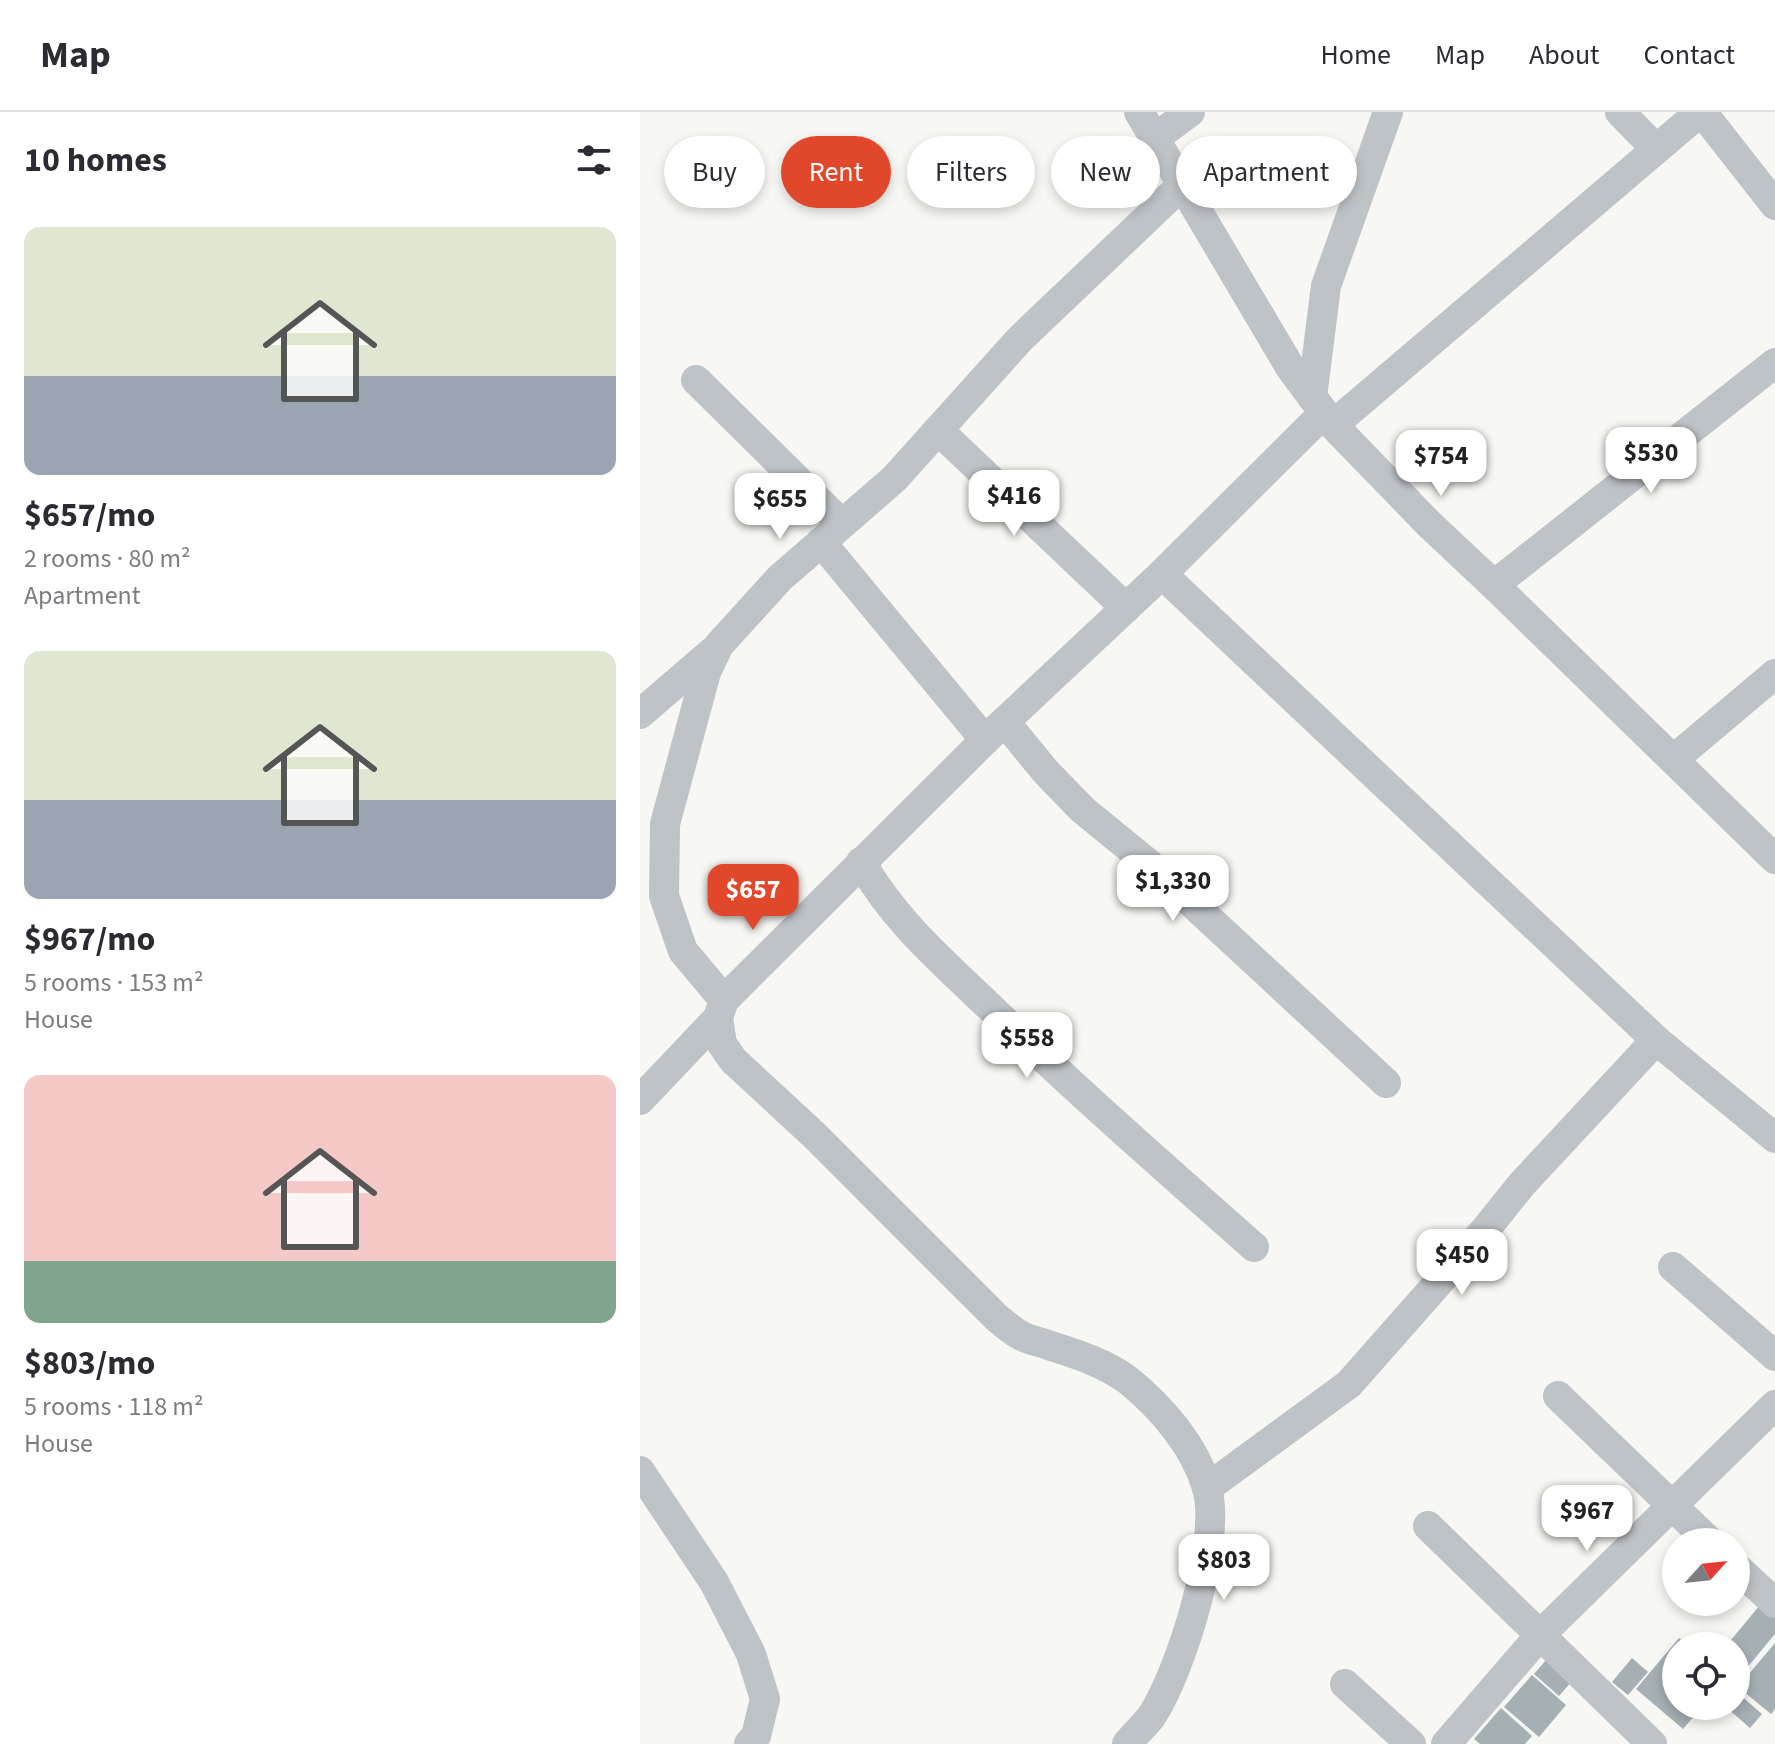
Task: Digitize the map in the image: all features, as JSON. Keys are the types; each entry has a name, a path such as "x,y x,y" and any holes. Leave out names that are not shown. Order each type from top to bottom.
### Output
{"street":[{"path":"1139,112 1154,136"},
{"path":"1158,136 1190,112"},
{"path":"1323,412 1326,286 1388,112"},
{"path":"1620,112 1656,149"},
{"path":"644,1086 861,862 1162,574 1323,412 1701,112 1775,205"},
{"path":"1160,146 1176,172"},
{"path":"640,714 719,645 780,578 894,479 1020,339 1176,191"},
{"path":"1197,208 1290,367 1323,412 1429,524 1775,859"},
{"path":"1494,585 1775,363"},
{"path":"696,380 831,532 995,731 1046,772 1083,810 1154,868 1386,1083"},
{"path":"938,430 1126,608"},
{"path":"1162,574 1656,1040 1775,1138"},
{"path":"719,645 706,672 665,824 664,896 683,951 721,1009 722,1044 733,1060 825,1145 997,1318 1022,1337 1094,1361 1127,1380 1162,1412 1185,1441 1207,1488 1211,1519 1206,1569 1190,1624 1151,1717 1127,1744"},
{"path":"1674,759 1775,674"},
{"path":"861,862 880,895 908,928 1051,1066 1254,1247"},
{"path":"1207,1488 1349,1384 1522,1184 1656,1040"},
{"path":"1673,1267 1775,1356"},
{"path":"1558,1396 1695,1528"},
{"path":"1446,1744 1541,1634 1775,1405"},
{"path":"640,1471 714,1582 751,1654 765,1699 756,1736 749,1744"},
{"path":"1428,1526 1652,1744"},
{"path":"1750,1580 1775,1603"},
{"path":"1345,1684 1411,1744"}],"building":[{"path":"1760,1605 1775,1618 1775,1634 1750,1664 1750,1632 1738,1632"},
{"path":"1775,1643 1775,1709 1771,1714 1750,1697 1750,1673"},
{"path":"1632,1658 1648,1672 1628,1695 1612,1682"},
{"path":"1662,1658 1662,1711 1636,1689"},
{"path":"1547,1659 1572,1681 1559,1696 1534,1674"},
{"path":"1532,1675 1566,1705 1539,1737 1504,1707"},
{"path":"1750,1704 1762,1714 1750,1728 1741,1720 1750,1720"},
{"path":"1501,1708 1532,1736 1525,1744 1480,1744 1474,1739"},
{"path":"1672,1720 1691,1720 1683,1729"}]}
